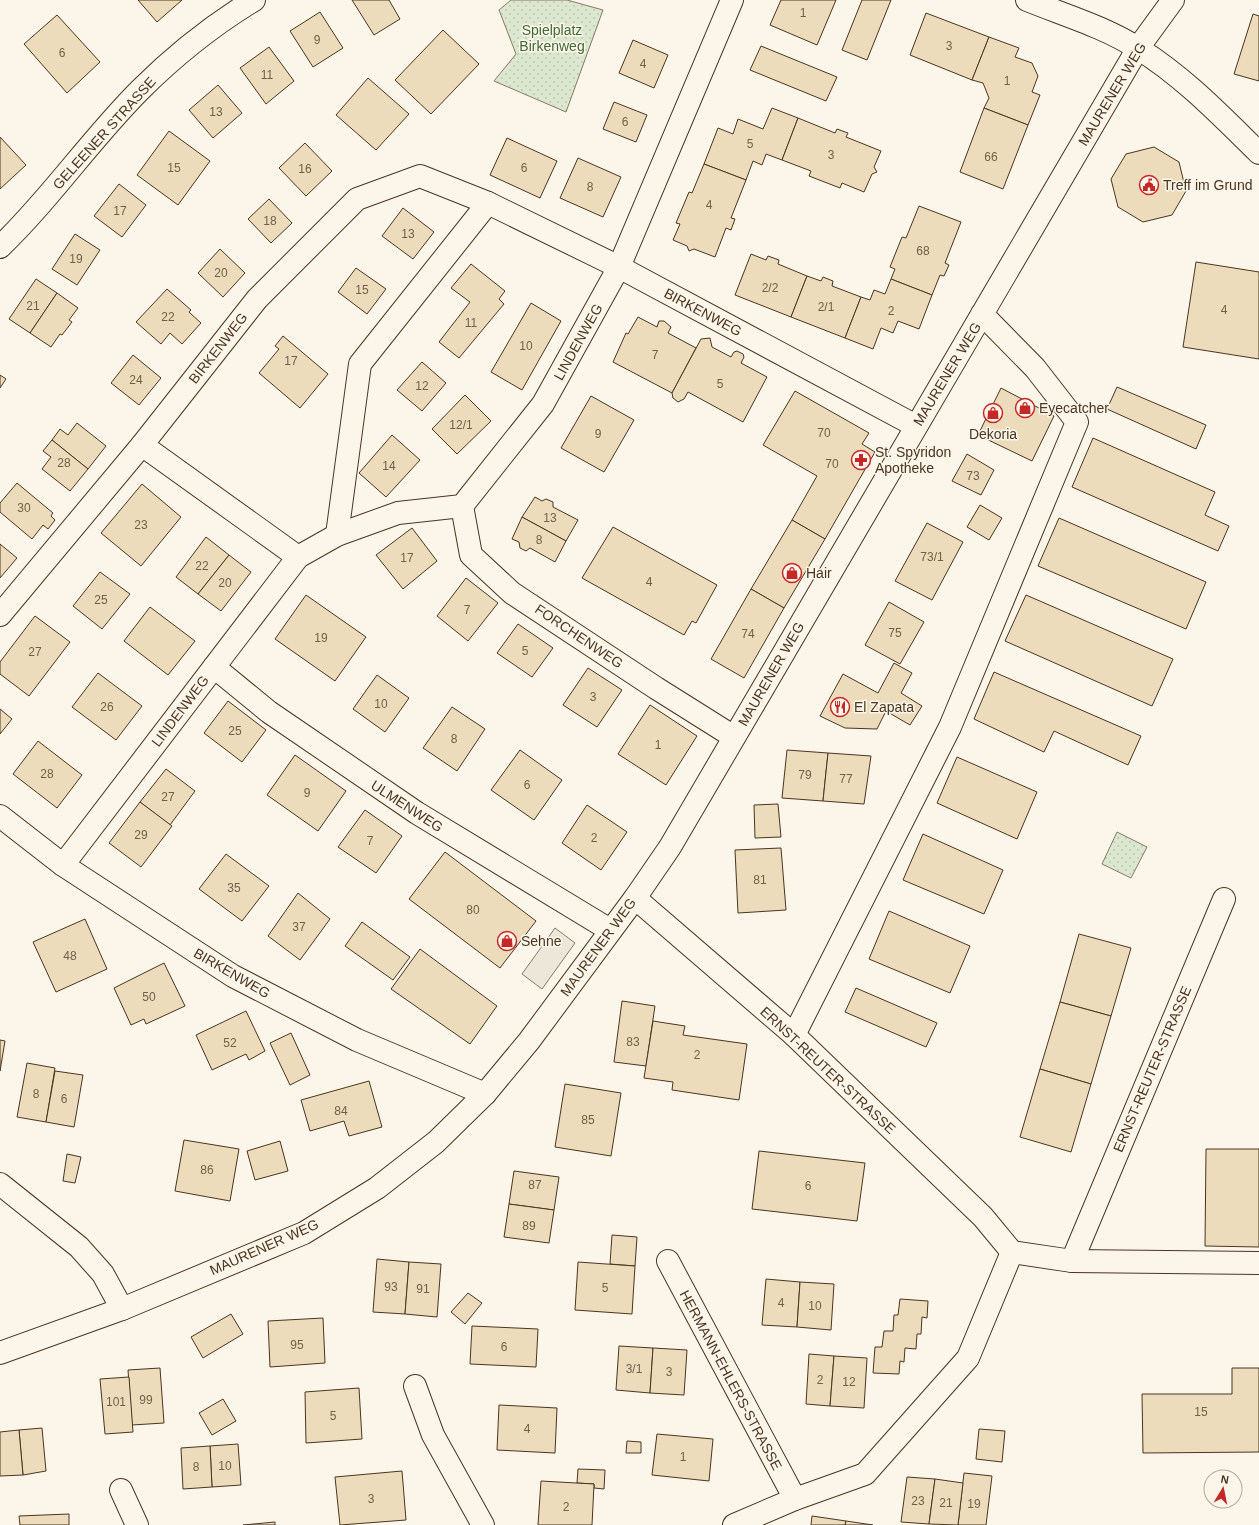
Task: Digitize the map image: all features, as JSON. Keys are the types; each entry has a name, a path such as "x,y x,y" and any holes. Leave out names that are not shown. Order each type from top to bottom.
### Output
{"street":[{"name":"GELEENER STRASSE","path":"0,246 29,219 108,125 139,91 171,60 208,31 254,0"},
{"name":"LINDENWEG","path":"63,866 298,557 336,535 398,513 462,506 544,404 619,267 732,0"},
{"path":"1027,0 1107,32 1138,48 1156,60 1204,99 1259,153"},
{"name":"MAURENER WEG","path":"0,1353 122,1309 304,1233 377,1188 436,1142 485,1094 529,1041 670,847 1138,48 1173,0"},
{"name":"BIRKENWEG","path":"0,615 142,445 256,299 356,199 420,176 488,203 619,267 916,426"},
{"path":"336,535 360,364 488,203"},
{"name":"MAURENER WEG","path":"794,1035 950,727 1077,422 1035,368 982,314"},
{"path":"142,445 298,557"},
{"name":"FORCHENWEG","path":"462,506 471,555 512,593 656,688 734,737"},
{"name":"ULMENWEG","path":"214,667 269,712 417,813 610,930"},
{"name":"BIRKENWEG","path":"0,816 63,866 233,976 357,1040 485,1094"},
{"name":"ERNST-REUTER-STRASSE","path":"634,898 794,1035 982,1218 1012,1252"},
{"name":"ERNST-REUTER-STRASSE","path":"1072,1261 1224,899"},
{"path":"0,1184 79,1247 103,1274 122,1309"},
{"path":"734,1525 794,1499 865,1474 968,1358 1012,1252 1072,1261 1259,1263"},
{"name":"HERMANN-EHLERS-STRASSE","path":"668,1261 794,1499"},
{"path":"415,1386 433,1435 483,1525"},
{"path":"121,1490 137,1525"}],"green space":[{"name":"Spielplatz Birkenweg","path":"511,0 567,0 603,10 566,112 494,81 516,54 499,10"},
{"path":"1117,832 1147,847 1131,878 1102,864"}],"shaded area":[{"path":"555,928 575,943 542,989 522,974"}],"building":[{"path":"138,0 182,0 157,22"},
{"path":"352,0 389,0 400,19 374,35"},
{"path":"781,0 836,0 817,45 770,25"},
{"path":"862,0 891,0 867,60 842,50"},
{"path":"320,12 343,48 313,67 290,31"},
{"path":"926,13 989,37 972,80 910,55"},
{"path":"1253,14 1259,16 1259,81 1234,74"},
{"path":"57,15 100,62 67,93 24,44"},
{"path":"443,30 479,64 431,114 395,80"},
{"path":"989,37 1019,48 1015,57 1032,63 1038,76 1032,92 1040,95 1028,125 984,108 989,98 983,83 972,80"},
{"path":"633,40 668,55 654,88 619,73"},
{"path":"761,46 837,77 826,101 750,70"},
{"path":"269,47 294,81 266,104 240,68"},
{"path":"368,78 409,114 376,150 336,115"},
{"path":"218,85 242,113 213,138 189,110"},
{"path":"614,102 647,115 636,142 603,129"},
{"path":"772,108 798,118 782,160 766,154 762,165 753,161 746,180 704,164 718,128 733,134 738,119 763,129"},
{"path":"984,108 1028,125 1003,189 960,172"},
{"path":"798,118 835,133 837,129 848,133 846,137 881,151 874,167 877,172 872,174 864,192 842,183 840,188 809,176 811,171 782,160"},
{"path":"169,131 210,161 178,205 137,175"},
{"path":"0,137 26,165 0,189"},
{"path":"507,138 557,161 540,198 490,175"},
{"path":"305,143 332,171 306,196 279,168"},
{"name":"Treff im Grund","path":"1154,147 1179,162 1186,191 1172,215 1143,222 1118,207 1111,179 1126,154"},
{"path":"578,158 621,177 603,217 560,198"},
{"path":"704,164 746,180 731,218 735,219 731,230 726,228 715,257 694,249 689,251 687,246 673,240 680,224 676,223 689,192 692,193"},
{"path":"119,184 146,205 122,237 94,216"},
{"path":"269,199 292,223 271,243 248,219"},
{"path":"919,206 961,222 945,263 949,265 944,276 940,275 932,295 891,279 895,269 890,267 902,237 906,238"},
{"path":"403,208 434,232 413,259 382,236"},
{"path":"75,234 100,250 77,285 52,269"},
{"path":"220,249 245,273 223,297 198,273"},
{"path":"751,254 766,260 768,256 779,260 778,264 807,276 791,317 735,295"},
{"path":"1196,262 1259,272 1259,359 1183,347"},
{"path":"471,264 505,291 499,299 504,304 459,358 439,342 470,302 451,288"},
{"path":"356,268 386,289 367,314 338,292"},
{"path":"807,276 821,281 823,277 833,281 832,286 861,297 845,338 791,317"},
{"path":"36,279 57,293 30,333 9,319"},
{"path":"891,279 932,295 919,329 898,321 893,333 881,328 873,349 845,338 861,297 870,300 874,290 885,294"},
{"path":"167,289 191,310 189,312 201,323 182,344 170,333 161,344 136,322"},
{"path":"57,293 78,308 69,320 72,322 62,335 60,334 51,347 30,333"},
{"path":"531,303 561,321 522,390 491,372"},
{"path":"638,317 657,327 659,321 664,321 671,327 668,333 696,348 672,393 613,362 626,333 628,334"},
{"path":"283,336 328,374 300,408 259,373 279,349 275,346"},
{"path":"710,338 712,347 731,357 734,352 737,351 743,354 744,357 741,363 767,377 743,422 688,392 684,399 678,402 673,398 672,393 701,339"},
{"path":"133,355 161,378 139,405 111,383"},
{"path":"422,362 446,383 422,411 397,390"},
{"path":"0,375 6,379 0,388"},
{"path":"1117,387 1206,425 1196,449 1107,409"},
{"path":"1001,388 1054,416 1032,461 978,435"},
{"path":"795,391 869,433 862,444 875,452 825,539 792,520 817,476 763,445"},
{"path":"465,395 491,421 457,454 432,429"},
{"path":"591,396 634,420 604,472 561,448"},
{"path":"77,423 106,446 88,469 52,440 60,429 68,435"},
{"path":"392,435 420,460 386,497 359,473"},
{"path":"1093,438 1215,492 1205,515 1229,526 1218,551 1072,487"},
{"path":"52,440 88,469 70,491 42,469 51,457 43,451"},
{"path":"967,454 994,470 981,495 952,481"},
{"path":"17,483 53,513 51,516 55,520 48,529 43,525 32,539 0,512 0,503"},
{"path":"142,484 181,517 141,566 101,533"},
{"path":"535,497 542,501 546,499 553,502 553,507 578,520 566,541 522,517"},
{"path":"980,505 1002,518 989,540 967,527"},
{"path":"522,517 566,541 555,562 530,548 526,551 520,548 519,542 512,539"},
{"path":"1059,518 1206,582 1186,629 1038,566"},
{"path":"792,520 825,539 784,608 751,589"},
{"path":"927,523 963,542 932,600 895,581"},
{"path":"613,527 717,585 696,623 692,621 684,635 582,578"},
{"path":"412,528 437,561 403,589 376,555"},
{"path":"206,537 229,555 198,594 176,577"},
{"path":"0,544 17,558 0,578"},
{"path":"229,555 251,572 221,611 198,594"},
{"path":"100,572 130,594 102,629 73,606"},
{"path":"466,578 498,603 468,641 437,616"},
{"path":"751,589 784,608 744,678 711,659"},
{"path":"306,595 366,637 335,681 275,639"},
{"path":"1026,595 1173,659 1152,706 1005,641"},
{"path":"889,602 924,622 900,664 865,645"},
{"path":"150,607 195,641 168,675 124,641"},
{"path":"35,616 70,642 29,696 0,674 0,662"},
{"path":"518,624 553,648 532,677 497,653"},
{"path":"894,663 912,673 901,693 922,706 910,725 886,711 877,729 845,728 820,716 843,674 878,693"},
{"path":"588,668 622,690 597,727 563,705"},
{"path":"994,672 1141,736 1128,765 1054,731 1044,752 974,719"},
{"path":"98,673 142,706 116,740 72,707"},
{"path":"377,675 409,698 385,732 353,709"},
{"path":"228,701 266,730 242,762 204,733"},
{"path":"650,705 697,736 666,785 618,754"},
{"path":"452,707 485,729 457,771 423,748"},
{"path":"0,709 12,719 0,734"},
{"path":"38,741 82,775 57,808 13,774"},
{"path":"520,750 562,780 534,820 491,790"},
{"path":"787,750 828,753 823,801 782,798"},
{"path":"828,753 871,756 864,804 823,801"},
{"path":"295,755 346,791 318,831 267,795"},
{"path":"957,757 1037,792 1017,839 937,803"},
{"path":"166,769 195,791 170,825 140,802"},
{"path":"140,802 172,826 141,867 109,843"},
{"path":"778,804 781,837 755,838 754,805"},
{"path":"587,805 627,832 601,870 562,843"},
{"path":"365,810 402,836 376,873 338,847"},
{"path":"923,834 1003,870 984,914 903,880"},
{"path":"781,848 786,910 738,913 735,850"},
{"path":"445,852 536,921 500,968 409,899"},
{"path":"226,854 269,886 242,921 199,889"},
{"path":"298,893 330,919 300,960 268,936"},
{"path":"889,911 970,946 950,993 869,959"},
{"path":"85,919 107,969 56,992 33,942"},
{"path":"362,922 410,957 393,980 345,946"},
{"path":"1079,934 1131,948 1111,1016 1060,1002"},
{"path":"420,949 497,1006 470,1044 391,989"},
{"path":"164,963 185,1006 146,1024 144,1019 131,1025 114,988"},
{"path":"856,988 937,1023 926,1047 845,1012"},
{"path":"622,1001 655,1006 646,1066 614,1062"},
{"path":"1060,1002 1111,1016 1091,1084 1040,1069"},
{"path":"246,1011 265,1051 249,1060 246,1054 212,1070 196,1035"},
{"path":"653,1021 685,1026 683,1035 747,1044 739,1100 672,1090 673,1082 644,1078"},
{"path":"291,1033 310,1075 290,1085 270,1043"},
{"path":"0,1040 5,1041 0,1071"},
{"path":"27,1063 55,1068 46,1122 17,1117"},
{"path":"1040,1069 1091,1084 1071,1152 1020,1137"},
{"path":"55,1071 83,1075 74,1127 46,1122"},
{"path":"369,1081 382,1127 349,1136 344,1121 310,1131 301,1100"},
{"path":"565,1084 621,1093 611,1156 555,1147"},
{"path":"184,1140 239,1149 230,1201 175,1191"},
{"path":"280,1141 288,1171 255,1180 247,1151"},
{"path":"1206,1149 1259,1149 1259,1247 1205,1246"},
{"path":"759,1151 865,1163 857,1221 752,1209"},
{"path":"67,1154 81,1157 75,1183 63,1181"},
{"path":"514,1171 559,1177 554,1210 509,1204"},
{"path":"509,1204 554,1210 549,1243 504,1237"},
{"path":"612,1235 637,1237 635,1266 610,1264"},
{"path":"377,1259 409,1262 405,1314 373,1312"},
{"path":"409,1262 441,1264 437,1317 405,1314"},
{"path":"578,1262 635,1266 632,1314 575,1310"},
{"path":"766,1279 800,1282 797,1327 762,1325"},
{"path":"800,1282 834,1284 831,1330 797,1327"},
{"path":"468,1293 482,1303 465,1324 451,1312"},
{"path":"900,1299 928,1301 927,1318 922,1317 921,1334 917,1334 916,1349 905,1348 904,1362 900,1361 899,1374 873,1373 875,1347 882,1347 884,1331 893,1331 894,1315 898,1315"},
{"path":"231,1314 243,1334 203,1358 191,1337"},
{"path":"323,1318 325,1363 270,1367 268,1321"},
{"path":"472,1326 538,1329 536,1367 470,1364"},
{"path":"619,1346 653,1348 650,1393 616,1390"},
{"path":"653,1348 687,1350 684,1395 650,1393"},
{"path":"809,1354 834,1356 830,1406 806,1404"},
{"path":"834,1356 867,1358 864,1408 830,1406"},
{"path":"160,1368 164,1423 132,1425 128,1370"},
{"path":"1232,1368 1259,1368 1259,1452 1143,1453 1142,1394 1232,1394"},
{"path":"129,1377 133,1432 105,1434 100,1379"},
{"path":"359,1388 362,1439 306,1443 305,1392"},
{"path":"223,1399 236,1421 212,1435 199,1413"},
{"path":"499,1405 557,1408 555,1453 497,1450"},
{"path":"42,1428 46,1471 23,1475 19,1430"},
{"path":"979,1429 1005,1431 1002,1462 976,1459"},
{"path":"19,1430 23,1475 0,1476 0,1432"},
{"path":"657,1434 713,1439 709,1481 652,1475"},
{"path":"627,1441 641,1442 641,1453 626,1453"},
{"path":"238,1444 241,1485 212,1487 210,1446"},
{"path":"210,1446 212,1487 183,1489 181,1448"},
{"path":"578,1469 605,1470 604,1489 594,1488 594,1484 577,1483"},
{"path":"402,1471 406,1520 340,1525 335,1477"},
{"path":"964,1473 992,1476 986,1525 958,1525"},
{"path":"907,1477 935,1479 929,1524 901,1522"},
{"path":"935,1479 963,1483 958,1525 929,1524"},
{"path":"541,1481 594,1484 592,1525 538,1525"},
{"path":"69,1514 69,1525 20,1525 19,1516"},
{"path":"812,1516 846,1521 845,1525 811,1525"},
{"path":"846,1521 873,1525 845,1525"},
{"path":"275,1522 275,1525 243,1525"}],"place":[{"name":"Treff im Grund","path":"1149,185"},
{"name":"Eyecatcher","path":"1025,408"},
{"name":"Dekoria","path":"993,413"},
{"name":"St. Spyridon Apotheke","path":"861,460"},
{"name":"Hair","path":"792,573"},
{"name":"El Zapata","path":"840,707"},
{"name":"Sehne","path":"507,941"}]}
